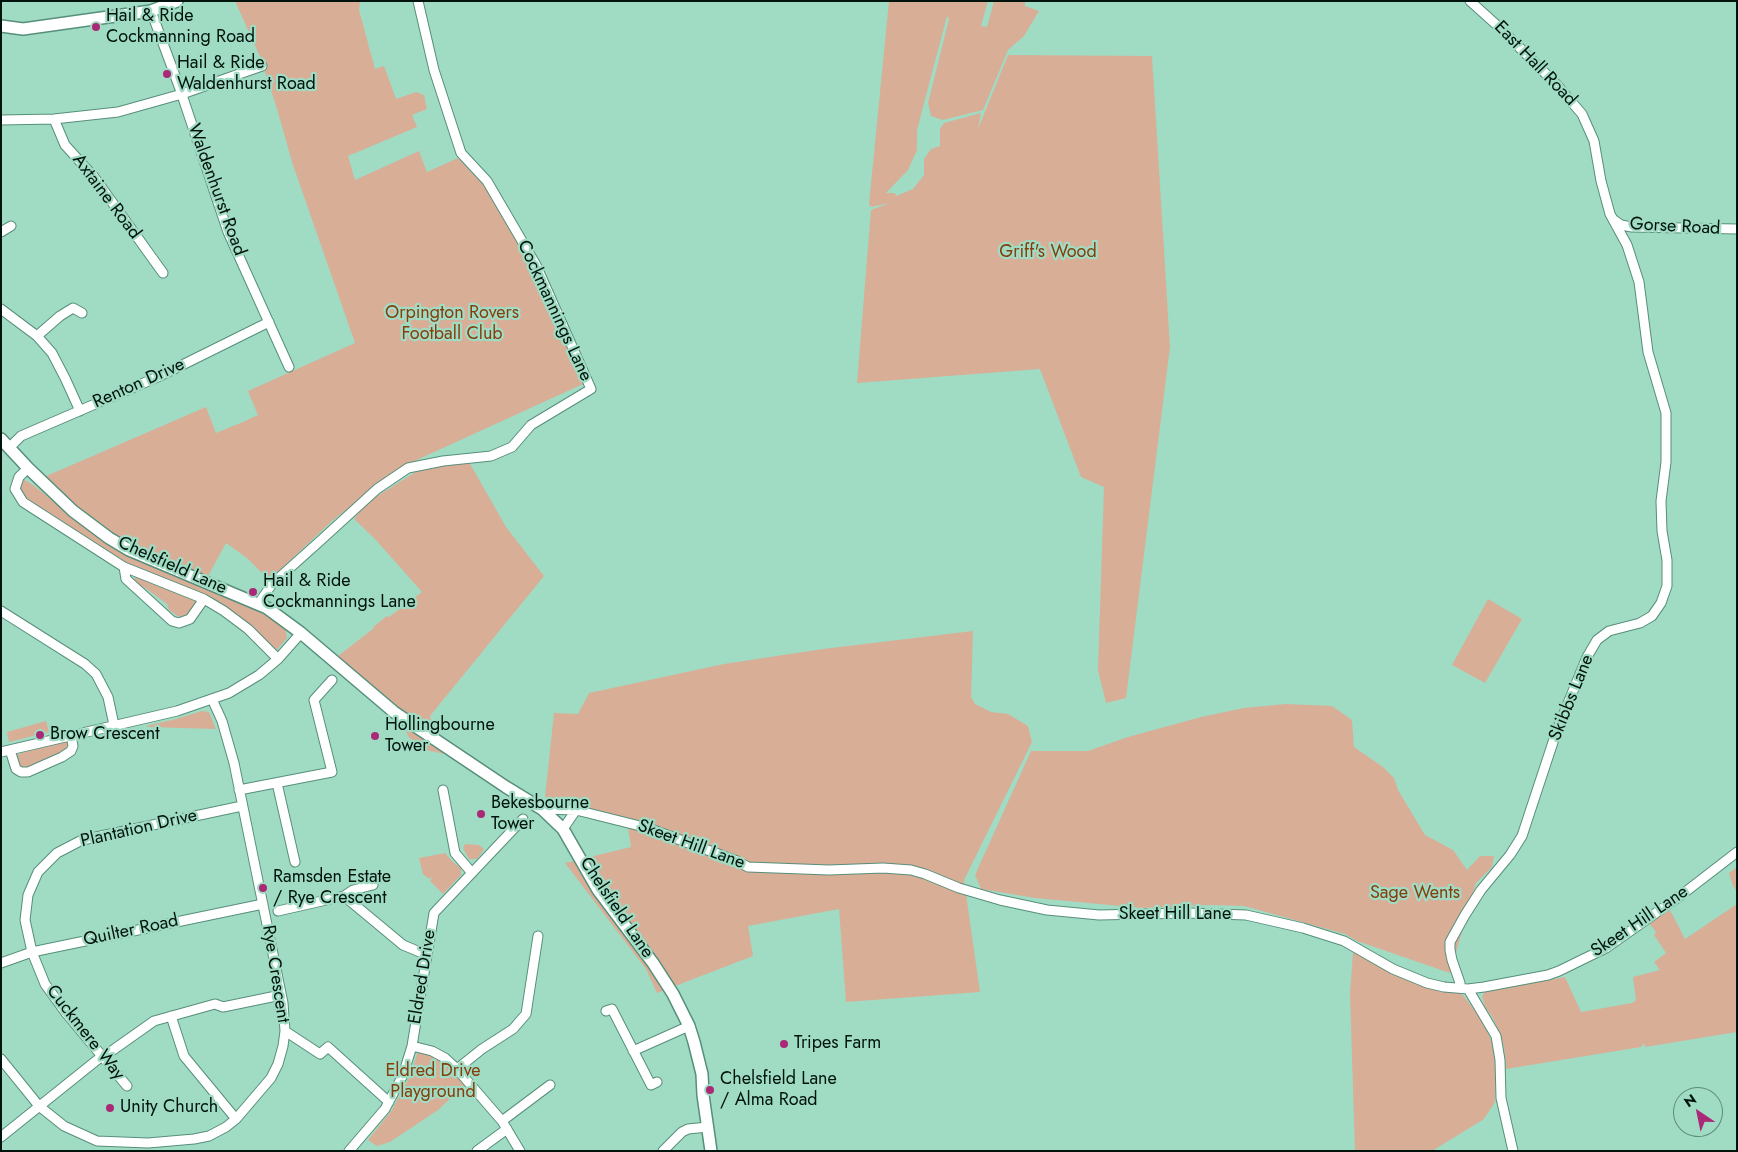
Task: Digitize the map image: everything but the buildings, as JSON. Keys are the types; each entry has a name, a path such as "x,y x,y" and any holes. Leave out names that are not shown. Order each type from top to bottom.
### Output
{"street":[{"path":"1,26 23,29 151,11 177,1"},
{"name":"Cockmannings Lane","path":"259,603 272,584 320,540 378,489 408,468 443,461 492,456 512,447 531,425 590,389 536,265 487,181 461,153 434,70 418,1"},
{"name":"East Hall Road","path":"1470,1 1507,34 1557,85 1582,114 1594,141 1601,182 1613,220"},
{"name":"Waldenhurst Road","path":"151,11 182,94 228,232 289,367"},
{"path":"1,120 54,119 118,112 182,94 262,66"},
{"name":"Axtaine Road","path":"54,119 65,144 94,177 163,273"},
{"name":"Gorse Road","path":"1613,220 1621,225 1632,227 1737,229"},
{"name":"Skibbs Lane","path":"1512,1151 1501,1098 1500,1060 1496,1036 1460,983 1452,960 1450,942 1464,915 1481,890 1510,855 1522,836 1557,730 1587,657 1598,640 1608,632 1640,623 1652,616 1661,603 1667,586 1667,560 1662,530 1661,501 1666,462 1666,413 1648,352 1639,282 1627,245 1613,220"},
{"path":"1,232 11,226"},
{"path":"1627,245 1632,227"},
{"path":"37,336 72,305 82,313"},
{"path":"1,310 37,336 52,352 66,378 80,411"},
{"name":"Renton Drive","path":"5,443 160,376 268,322"},
{"name":"Chelsfield Lane","path":"5,443 73,511 109,538 129,550 259,603 301,633 395,712 542,809 563,829 598,890 653,963 689,1026 702,1074 711,1151"},
{"name":"Chelsfield Lane","path":"28,468 19,477 15,490 23,502 124,566 204,599 224,611 248,629 278,659"},
{"name":"Chelsfield Lane","path":"124,566 126,579 172,620 179,623 190,619 204,599"},
{"path":"1,610 85,664 96,674 108,696 114,725"},
{"path":"71,735 73,746 71,751 28,772 21,772 16,769 6,751 71,735 177,711 212,699 246,684 278,659 301,633"},
{"path":"239,790 332,772 314,700 332,680"},
{"name":"Rye Crescent","path":"1,1060 39,1106 64,1126 97,1141 141,1147 201,1138 221,1130 236,1119 264,1087 274,1071 281,1053 285,1031 281,995 229,744 212,699"},
{"path":"277,783 295,862"},
{"path":"443,790 455,853 472,873"},
{"name":"Plantation Drive","path":"32,952 25,920 28,895 38,872 57,853 82,840 242,806"},
{"name":"Skeet Hill Lane","path":"542,809 576,810 648,828 737,861 748,867 828,870 883,868 911,870 959,888 1000,900 1047,910 1099,915 1189,913 1256,917 1328,936 1350,944 1393,969 1427,983 1464,989 1548,974 1598,952 1632,931 1737,852"},
{"path":"563,829 576,810"},
{"name":"Eldred Drive","path":"349,1151 385,1109 403,1075 412,1046 434,913 523,819"},
{"path":"278,911 344,896 354,890 373,885"},
{"path":"344,896 403,946 427,955"},
{"name":"Quilter Road","path":"1,963 32,952 263,904"},
{"path":"457,1069 513,1028 526,1014 538,936"},
{"name":"Cuckmere Way","path":"32,952 45,984 66,1014 127,1086"},
{"path":"1,1137 102,1056 114,1050 154,1020 215,1004 223,1007 281,995"},
{"path":"606,1011 612,1009 650,1085 657,1082"},
{"path":"171,1016 184,1056 236,1119"},
{"path":"633,1051 689,1026"},
{"path":"285,1031 320,1054 328,1047 389,1102"},
{"path":"412,1046 432,1051 445,1058 457,1069 505,1125 520,1151"},
{"path":"477,1151 550,1085"},
{"path":"662,1151 682,1132 688,1129 708,1127"}],"green space":[{"name":"Orpington Rovers Football Club","path":"235,1 360,1 359,10 375,69 384,66 396,99 416,92 424,95 427,109 412,115 417,127 348,156 355,180 419,151 427,172 458,158 495,197 530,263 583,384 408,464 388,477 333,520 269,580 247,558 226,543 208,576 151,552 143,551 102,527 44,477 206,407 216,433 243,422 258,415 248,391 355,343 293,165 261,59"},
{"name":"Griff's Wood","path":"889,1 988,1 981,26 987,27 994,1 1025,1 1025,6 1039,11 1024,36 1008,50 983,110 943,120 931,116 928,103 949,19 947,16 917,130 917,150 908,170 886,193 895,193 896,196 913,189 924,175 924,159 931,149 940,146 940,129 944,123 981,113 978,129 1008,55 1152,56 1170,347 1126,698 1106,703 1098,670 1104,487 1081,477 1040,369 857,383 871,210 890,203 871,207 869,204"},
{"path":"469,462 506,527 544,576 430,716 437,726 434,731 400,708 337,658 387,616 389,617 422,592 375,539 354,519 366,503 422,468"},
{"path":"23,479 109,545 252,608 285,626 287,638 275,652 253,629 222,604 125,562 75,535 23,499 18,489"},
{"path":"136,575 198,601 190,616 180,617 176,615 169,610 167,604 144,587 138,587 133,583"},
{"path":"1488,599 1522,619 1485,683 1452,665"},
{"path":"973,631 971,697 975,704 991,712 1008,714 1028,726 1032,742 964,880 980,992 846,1002 839,909 748,926 753,956 657,993 646,969 565,863 631,847 628,827 624,819 545,797 554,713 578,714 589,693 724,664 823,649"},
{"name":"Sage Wents","path":"1286,704 1332,706 1352,720 1354,747 1383,767 1394,778 1398,790 1425,835 1453,850 1467,870 1480,856 1494,856 1492,867 1476,883 1450,973 1357,941 1345,934 1244,906 1210,905 1142,908 1035,898 981,889 975,875 1031,751 1088,751 1128,737 1201,717 1244,708"},
{"path":"202,711 209,712 216,729 146,726 176,719"},
{"path":"397,719 446,750 445,754 421,749 408,736"},
{"path":"46,721 49,732 9,742 7,732"},
{"path":"65,741 68,742 70,747 68,750 22,769 19,768 16,758 18,754"},
{"path":"465,844 479,845 484,849 477,859 469,859 463,848"},
{"path":"445,853 461,868 461,875 443,894 430,881 431,877 429,879 423,874 419,858"},
{"path":"1737,867 1737,892 1729,873"},
{"path":"1737,904 1737,1032 1645,1047 1644,1043 1641,1047 1506,1069 1504,1047 1493,1018 1485,1007 1482,996 1485,992 1565,977 1581,1012 1632,1003 1636,1000 1633,977 1660,970 1654,962 1666,953 1654,935 1656,932 1649,923 1670,910 1685,939"},
{"path":"1353,952 1463,995 1481,1019 1492,1042 1495,1064 1495,1102 1484,1119 1432,1151 1355,1151 1350,993"},
{"name":"Eldred Drive Playground","path":"418,1051 447,1062 467,1083 438,1110 390,1142 377,1146 368,1140 392,1110 410,1076"}],"place":[{"name":"Hail & Ride Cockmanning Road","path":"96,27"},
{"name":"Hail & Ride Waldenhurst Road","path":"167,74"},
{"name":"Hail & Ride Cockmannings Lane","path":"253,592"},
{"name":"Brow Crescent","path":"40,735"},
{"name":"Hollingbourne Tower","path":"375,736"},
{"name":"Bekesbourne Tower","path":"481,814"},
{"name":"Ramsden Estate / Rye Crescent","path":"263,888"},
{"name":"Tripes Farm","path":"784,1044"},
{"name":"Chelsfield Lane / Alma Road","path":"710,1090"},
{"name":"Unity Church","path":"110,1108"}]}
